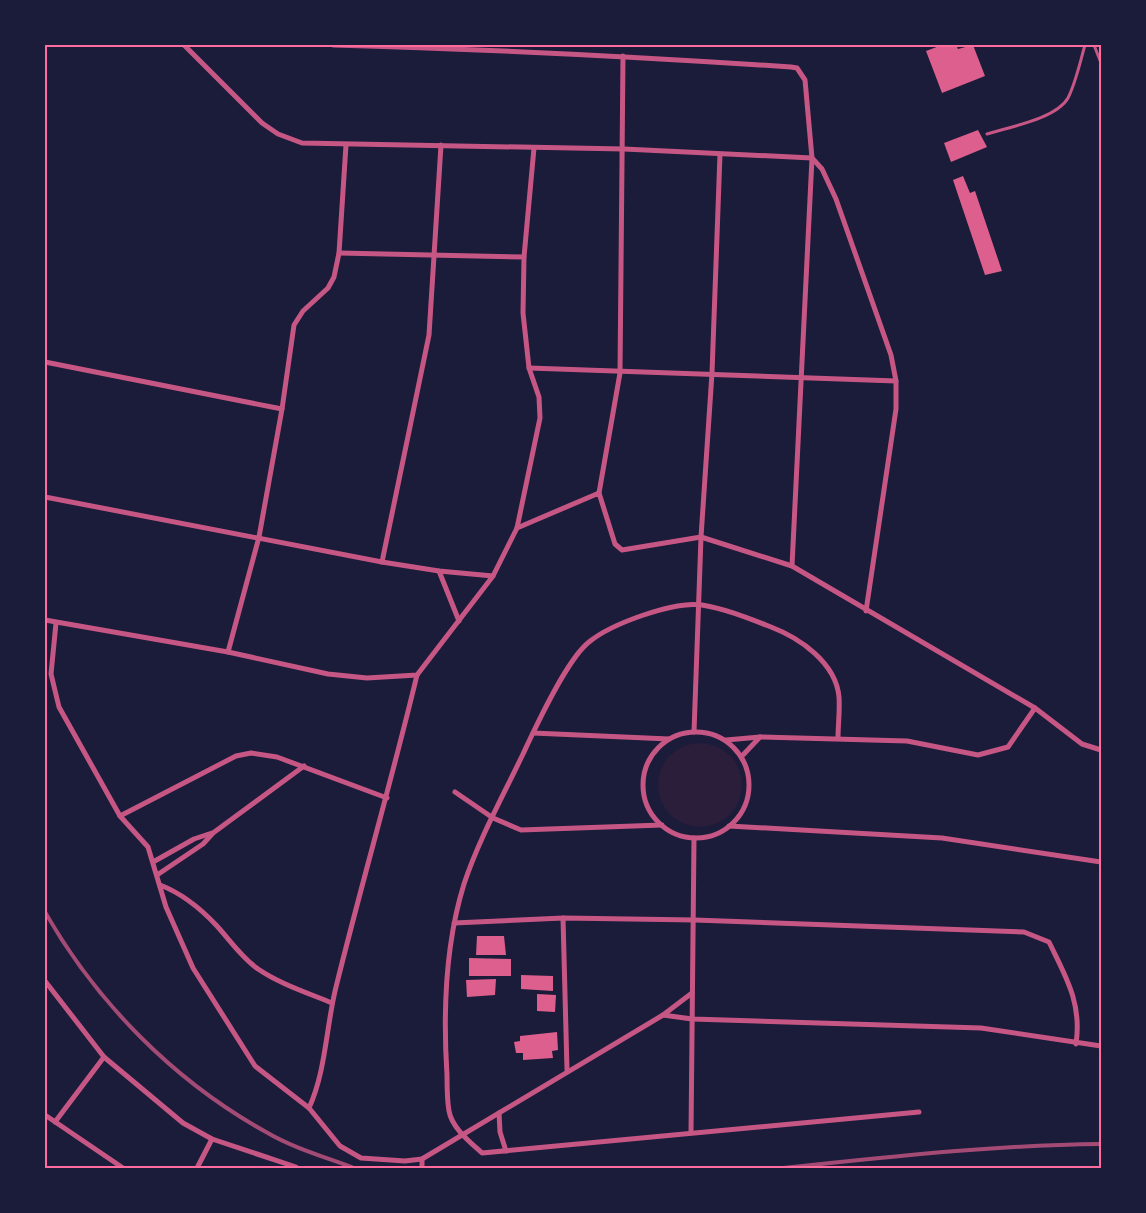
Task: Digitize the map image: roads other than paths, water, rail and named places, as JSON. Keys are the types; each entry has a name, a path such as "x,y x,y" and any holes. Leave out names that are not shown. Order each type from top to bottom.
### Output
{"street":[{"path":"184,45 262,123 278,134 302,142 346,145 624,149 812,158 822,170 836,199 891,355 896,380 896,409 866,611"},
{"path":"333,45 624,56 797,68 802,74 806,86 812,158 792,566"},
{"path":"624,56 620,373 599,493 615,544 622,550 700,537 792,566 866,611 1035,708 1082,744 1101,750"},
{"path":"228,652 259,537 282,409 294,325 303,311 328,288 334,277 339,254 346,145"},
{"path":"382,562 430,335 441,145"},
{"path":"309,1108 317,1090 332,1003 387,798 417,675 493,576 517,528 540,418 539,397 529,368 523,314 524,257 534,148"},
{"path":"694,732 700,605 700,537 712,373 720,154"},
{"path":"339,254 524,257"},
{"path":"45,362 282,409"},
{"path":"529,368 620,373 712,373 801,378 896,380"},
{"path":"517,528 599,493"},
{"path":"45,497 382,562 438,571 493,576"},
{"path":"438,571 459,621"},
{"path":"838,738 839,696 836,684 827,668 805,644 776,629 732,612 700,605 670,609 632,618 588,642 576,655 533,734 477,851 464,884 454,923 449,958 444,1038 449,1113 463,1136 482,1153 918,1112"},
{"path":"45,620 228,652 328,674 367,678 417,675"},
{"path":"56,623 51,674 53,689 64,716 120,816 148,847 169,914 193,968 255,1066 309,1108 340,1146 361,1158 405,1161 422,1159 463,1136 567,1070 663,1014 692,993"},
{"path":"726,740 760,737 907,741 978,755 1008,747 1035,708"},
{"path":"533,734 669,739 694,732 711,733 726,740 742,756 748,770 750,786 747,801 740,815 729,826 713,835 694,838 677,834 662,825 652,815 646,802 643,788 644,773 658,748 669,739"},
{"path":"742,756 760,737"},
{"path":"120,816 236,756 261,753 304,766 387,798"},
{"path":"157,875 203,844 213,833 304,766"},
{"path":"455,792 510,827 531,831 662,825"},
{"path":"729,826 942,838 1101,862"},
{"path":"153,862 194,838 213,833"},
{"path":"691,1133 692,993 695,920 694,838"},
{"path":"160,885 175,891 216,924 241,955 258,969 332,1003"},
{"path":"454,923 563,918 695,920 1024,932 1049,942 1072,991 1079,1023 1076,1044"},
{"path":"563,918 567,1070"},
{"path":"45,981 104,1057 183,1122 212,1139 296,1167"},
{"path":"663,1014 692,1020 982,1028 1076,1044 1101,1046"},
{"path":"56,1122 104,1057"},
{"path":"499,1113 500,1132 506,1151"},
{"path":"45,1115 123,1168"},
{"path":"197,1168 212,1139"},
{"path":"422,1159 422,1168"}],"lane":[{"path":"987,134 1051,113 1061,107 1071,89 1085,45"},
{"path":"1094,45 1101,64"}],"railway":[{"path":"45,912 89,978 140,1037 169,1064 232,1112 276,1138 354,1168"},
{"path":"783,1168 981,1149 1101,1144"}]}
